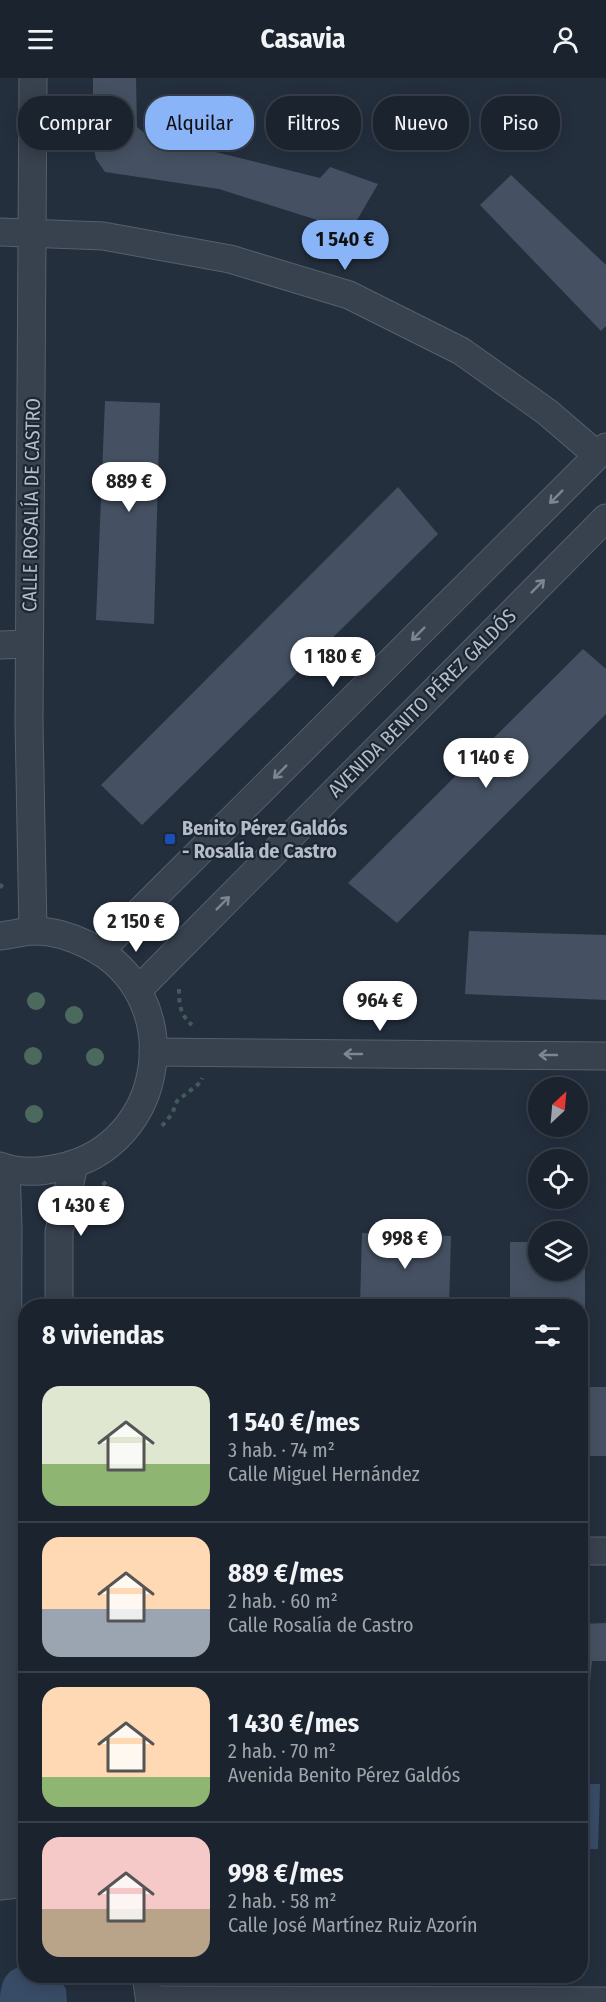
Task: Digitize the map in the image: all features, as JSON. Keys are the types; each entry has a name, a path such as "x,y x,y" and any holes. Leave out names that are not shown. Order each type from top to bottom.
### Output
{"street":[{"name":"CALLE ROSALÍA DE CASTRO","path":"33,78 29,644 33,931"},
{"path":"0,232 103,236 230,259 350,296 461,351 602,451 100,951"},
{"name":"AVENIDA BENITO PÉREZ GALDÓS","path":"138,990 606,518"},
{"path":"0,645 29,644"},
{"path":"0,936 33,931 73,938 100,951 117,965 138,990 147,1010 154,1039 153,1071 144,1101 128,1128 102,1151 74,1165 40,1172 3,1167 8,1227 4,1546 6,1825 9,1885"},
{"path":"153,1052 606,1056"},
{"path":"59,1299 59,1232 74,1165"},
{"path":"588,1551 606,1551"},
{"path":"148,1993 606,2001"}],"path":[{"path":"0,888 3,883 32,883"},
{"path":"159,1129 171,1114 177,1101 201,1082 206,1053 206,1034 184,1018 179,1005 178,988 182,979 164,964"},
{"path":"64,1210 85,1207 88,1197 115,1174"}],"water":[{"path":"588,1784 600,1784 598,1849 588,1849"},
{"path":"18,1967 18,1983 62,1983 66,1989 67,2002 0,2002 5,1978"}],"building":[{"path":"93,78 136,78 137,127 145,133 145,150 207,150 320,178 330,167 378,184 353,227 336,226 219,189 105,172 96,159 94,150 133,150 133,96 93,96"},
{"path":"511,175 606,265 606,326 601,331 480,205"},
{"path":"105,401 160,403 154,624 96,620"},
{"path":"398,487 438,534 142,825 101,785"},
{"path":"583,649 606,669 606,714 397,923 348,883"},
{"path":"469,931 606,935 606,1000 465,994"},
{"path":"362,1233 451,1236 449,1299 360,1299"},
{"path":"510,1242 528,1242 528,1281 585,1281 585,1299 510,1299"},
{"path":"588,1387 606,1387 606,1456 588,1456"},
{"path":"606,1623 606,1661 592,1661 588,1703 588,1624"}],"place":[{"name":"Benito Pérez Galdós - Rosalía de Castro","path":"170,839"}]}
